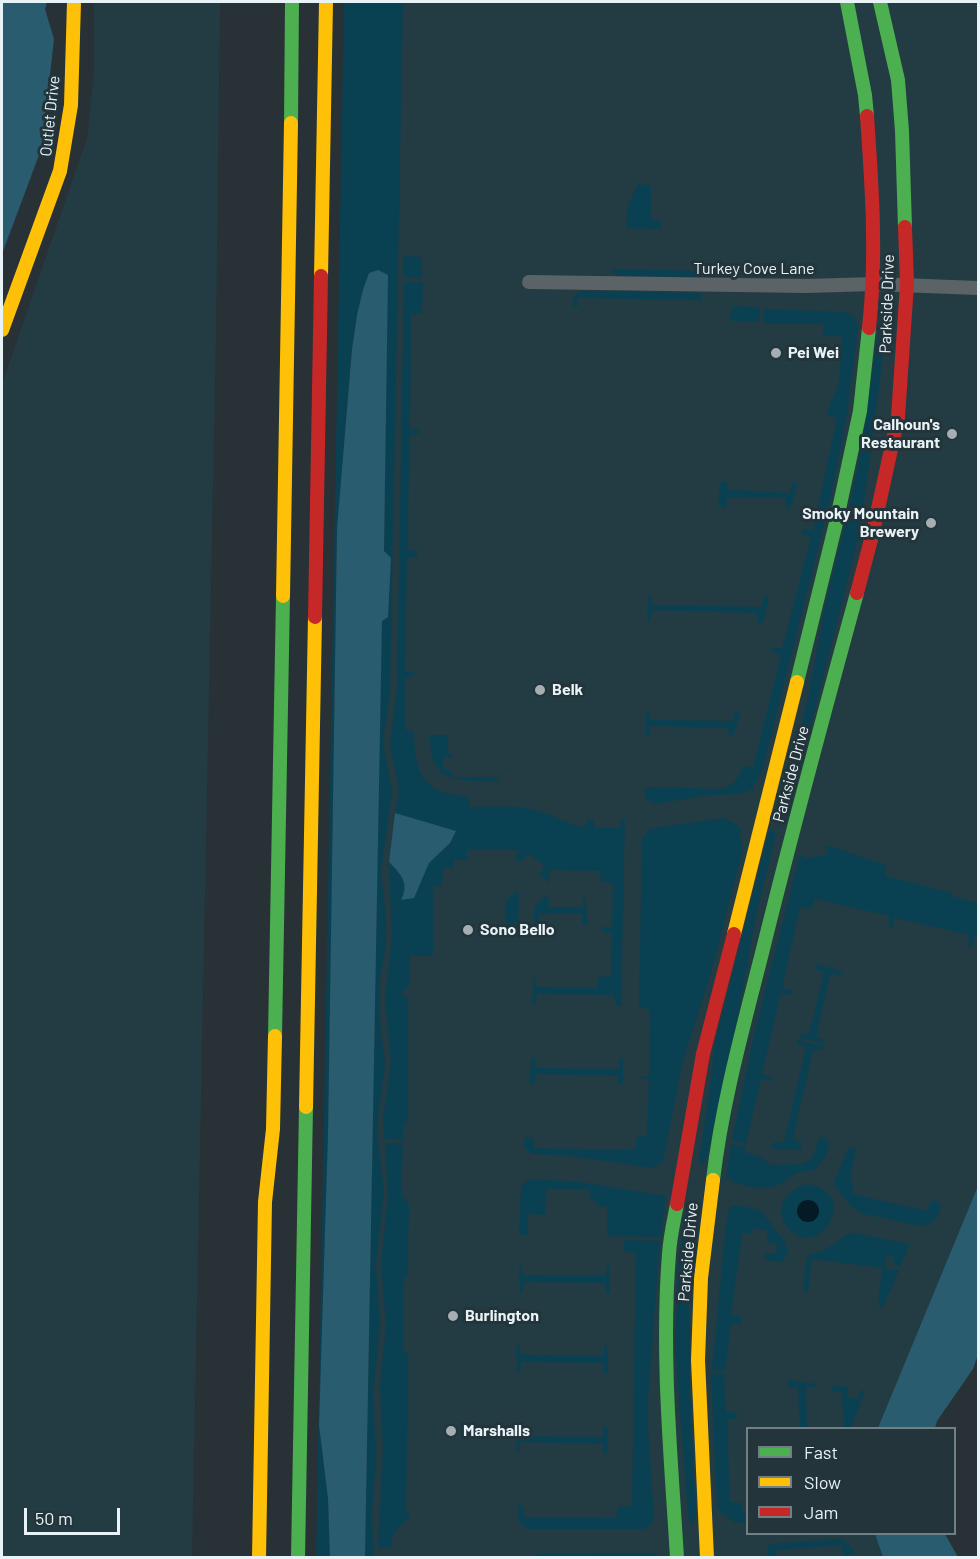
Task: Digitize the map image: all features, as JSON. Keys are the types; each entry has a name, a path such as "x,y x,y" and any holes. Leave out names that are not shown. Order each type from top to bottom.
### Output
{"main road":[{"name":"Outlet Drive","path":"2,330 60,171 70,105 74,2"},
{"path":"259,1557 265,1202 273,1117 290,227 292,2"},
{"path":"298,1557 326,2"},
{"name":"Parkside Drive","path":"677,1557 691,1539 701,1457 698,1360 701,1278 717,1147 836,523 860,411 874,284 872,183 865,95 848,2"},
{"name":"Parkside Drive","path":"707,1557 691,1539 668,1389 666,1319 669,1252 703,1054 873,532 898,417 907,284 902,131 898,80 880,2"}],"street":[{"name":"Turkey Cove Lane","path":"530,282 740,286 907,284 978,288"}],"shaded area":[{"path":"2,2 47,2 45,9 54,39 42,147 2,254"},
{"path":"94,2 220,2 216,333 192,1557 2,1557 2,384 87,138 94,72"},
{"path":"344,2 403,2 390,691 383,741 392,792 381,872 386,943 379,985 380,1022 385,1064 377,1136 384,1190 376,1265 380,1323 373,1396 376,1458 372,1517 374,1557 365,1557 382,621 388,617 391,558 384,551 386,409 357,315 337,528 328,1133 319,1425 328,1499 330,1557 316,1558"},
{"path":"393,2 978,2 978,1280 917,1427 746,1427 746,1535 908,1535 912,1557 365,1558"},
{"path":"638,184 651,186 651,220 662,221 662,229 626,228 628,206"},
{"path":"403,256 422,257 422,279 404,276"},
{"path":"615,269 700,271 702,277 620,276 611,272"},
{"path":"378,270 388,275 384,551 391,558 388,617 382,621 365,1557 330,1558 328,1499 319,1425 328,1133 337,528 357,315 369,273"},
{"path":"406,282 423,283 422,313 411,314 410,429 420,431 418,434 410,435 407,550 416,551 418,554 416,557 407,557 405,672 413,672 416,675 405,678 405,730 414,732 416,760 424,779 440,791 468,797 469,807 527,808 585,828 587,819 594,820 594,828 620,828 621,819 625,820 621,1006 616,1006 614,995 537,994 536,1004 532,1003 534,976 537,987 598,988 598,977 611,976 612,933 601,930 602,927 612,927 613,883 601,882 600,871 550,870 550,883 539,875 545,866 528,853 521,862 516,860 517,850 467,849 467,860 454,860 453,868 443,868 442,886 433,886 433,956 410,956 409,987 401,992 408,998 407,1115 409,1117 403,1127 403,1139 384,1139 383,1119 391,1061 385,999 392,937 389,862 403,880 405,893 423,877 429,863 450,843 456,831 395,813 399,789 390,745 397,687 404,284"},
{"path":"580,291 698,293 701,294 701,309 699,300 578,298 578,306 575,308 573,298"},
{"path":"733,306 760,308 760,322 732,321 730,319"},
{"path":"764,309 843,312 852,315 856,322 858,328 847,414 831,497 763,768 753,785 755,788 741,794 708,795 655,804 646,799 644,790 648,787 722,789 736,780 743,766 753,767 781,655 772,652 772,649 775,647 782,649 811,537 803,535 801,531 804,529 813,531 837,418 829,416 827,412 839,383 842,336 823,335 823,324 764,324"},
{"path":"883,329 886,333 861,526 797,781 792,795 788,795 787,783 808,698 825,606 851,500 863,438 876,346"},
{"path":"723,481 727,482 728,490 790,493 792,482 797,485 789,509 785,507 785,498 727,497 726,508 722,508 718,504 720,484"},
{"path":"649,594 652,605 762,607 763,597 767,596 769,599 763,622 760,624 757,621 757,613 652,610 649,622 647,620"},
{"path":"648,709 650,720 733,721 735,710 740,714 733,737 729,735 728,728 650,726 646,737"},
{"path":"430,735 448,735 447,754 452,754 452,757 443,757 443,770 451,770 452,777 440,771 432,757"},
{"path":"452,777 499,777 500,779 489,782"},
{"path":"395,813 456,831 450,843 429,863 414,898 401,900 405,889 403,880 389,862"},
{"path":"723,818 736,824 743,831 739,833 743,848 711,973 682,1064 663,1162 653,1168 570,1156 532,1154 524,1147 525,1137 532,1137 534,1148 635,1150 637,1137 647,1136 649,1080 638,1077 649,1076 650,1010 639,1007 642,839 649,830 654,828"},
{"path":"771,830 775,832 775,838 757,911 738,1016 707,1158 703,1165 699,1162 699,1157 715,1042"},
{"path":"824,845 886,865 885,876 952,893 952,896 978,903 978,937 975,936 970,948 969,935 895,918 892,927 889,928 890,916 815,899 811,909 800,907 782,988 791,990 793,993 791,995 781,993 762,1073 774,1079 761,1079 746,1144 732,1140 755,1030 799,858 802,853 804,859 829,854"},
{"path":"519,892 518,926 507,926 505,910 507,901 513,894"},
{"path":"546,896 549,899 549,907 583,907 583,897 586,897 587,924 582,923 582,914 539,914 538,924 535,924 535,908"},
{"path":"817,964 843,972 840,975 830,974 816,1037 824,1040 826,1044 797,1037 801,1034 809,1035 824,972 815,969"},
{"path":"797,1040 825,1047 822,1050 813,1050 793,1139 801,1143 802,1148 775,1150 772,1146 774,1142 784,1143 806,1047 798,1045"},
{"path":"532,1057 535,1057 536,1068 619,1069 621,1058 623,1060 623,1085 619,1085 618,1076 536,1074 532,1086 529,1083"},
{"path":"824,1136 829,1143 822,1162 813,1170 800,1172 778,1185 770,1188 757,1188 726,1178 731,1144 745,1147 745,1152 760,1157 772,1165 801,1164 812,1159 819,1138"},
{"path":"385,1143 403,1143 401,1194 409,1205 407,1277 404,1278 403,1352 408,1353 406,1511 410,1512 393,1535 391,1547 378,1548 383,1448 380,1388 386,1325 381,1264 388,1196"},
{"path":"851,1147 856,1148 850,1181 854,1184 852,1194 927,1211 930,1202 936,1200 941,1206 935,1220 922,1226 864,1214 854,1209 834,1183 847,1150"},
{"path":"531,1179 579,1182 666,1196 661,1237 607,1236 607,1206 602,1207 590,1198 590,1189 546,1189 545,1215 528,1214 528,1235 519,1235 521,1188"},
{"path":"808,1184 825,1191 833,1201 834,1213 829,1224 820,1233 809,1237 797,1235 786,1225 782,1211 785,1198 795,1189"},
{"path":"978,1186 978,1355 973,1369 937,1421 935,1427 878,1427"},
{"path":"808,1200 816,1203 819,1211 816,1219 808,1222 800,1219 797,1211 800,1203"},
{"path":"737,1205 760,1210 785,1242 788,1252 783,1261 765,1260 766,1253 776,1254 777,1244 767,1242 767,1230 754,1228 751,1233 742,1233 731,1315 742,1317 742,1322 740,1324 731,1323 725,1371 712,1370 726,1224 730,1207"},
{"path":"690,1207 692,1214 687,1270 696,1514 695,1521 692,1523 688,1517 675,1345 679,1258 686,1208"},
{"path":"852,1233 910,1244 900,1267 893,1264 894,1257 886,1256 884,1268 899,1270 883,1307 878,1306 882,1268 812,1259 808,1291 803,1290 807,1257 826,1249"},
{"path":"624,1240 660,1241 647,1414 654,1517 652,1523 645,1529 528,1529 519,1523 518,1505 524,1506 524,1517 616,1518 618,1507 632,1506 636,1254 624,1251"},
{"path":"521,1264 523,1275 606,1276 609,1265 610,1293 606,1293 606,1283 524,1282 520,1293 519,1268"},
{"path":"519,1344 521,1355 604,1356 604,1347 607,1345 608,1373 606,1375 604,1373 604,1363 521,1362 521,1370 518,1373 516,1348"},
{"path":"711,1373 724,1374 726,1412 734,1412 738,1415 735,1419 727,1419 730,1502 741,1503 742,1513 746,1513 746,1523 732,1522 717,1507"},
{"path":"790,1380 816,1384 815,1387 806,1387 807,1427 800,1427 798,1387 788,1387 787,1382"},
{"path":"834,1385 848,1388 847,1397 859,1399 861,1390 865,1391 851,1427 844,1427 842,1392 831,1390"},
{"path":"518,1425 520,1436 603,1437 603,1428 606,1426 608,1428 607,1454 603,1454 603,1444 520,1442 520,1451 517,1453 516,1429"},
{"path":"875,1535 946,1535 958,1557 883,1557"},
{"path":"844,1540 854,1550 854,1554 843,1555 842,1545 776,1550 776,1557 767,1555 771,1544"},
{"path":"653,1553 662,1557 537,1557 537,1554"}],"traffic: fast":[{"path":"291,123 292,2"},
{"path":"847,2 867,116"},
{"path":"880,2 898,80 905,227"},
{"path":"797,682 836,523 860,411 869,328"},
{"path":"713,1180 727,1094 857,593"},
{"path":"275,1036 283,596"},
{"path":"298,1558 306,1107"},
{"path":"677,1204 670,1248 666,1330 666,1368 677,1558"}],"traffic: slow":[{"path":"2,330 60,171 71,105 74,2"},
{"path":"321,276 326,2"},
{"path":"283,596 291,123"},
{"path":"306,1107 315,617"},
{"path":"734,934 797,682"},
{"path":"259,1558 265,1202 273,1129 275,1036"},
{"path":"707,1558 698,1360 701,1278 713,1180"}],"traffic: jam":[{"path":"867,116 873,248 869,328"},
{"path":"857,593 898,417 907,284 905,227"},
{"path":"315,617 321,276"},
{"path":"677,1204 703,1054 734,934"}],"place":[{"name":"Pei Wei","path":"776,353"},
{"name":"Calhoun's Restaurant","path":"952,434"},
{"name":"Smoky Mountain Brewery","path":"931,523"},
{"name":"Belk","path":"540,690"},
{"name":"Sono Bello","path":"468,930"},
{"name":"Burlington","path":"453,1316"},
{"name":"Marshalls","path":"451,1431"}]}
